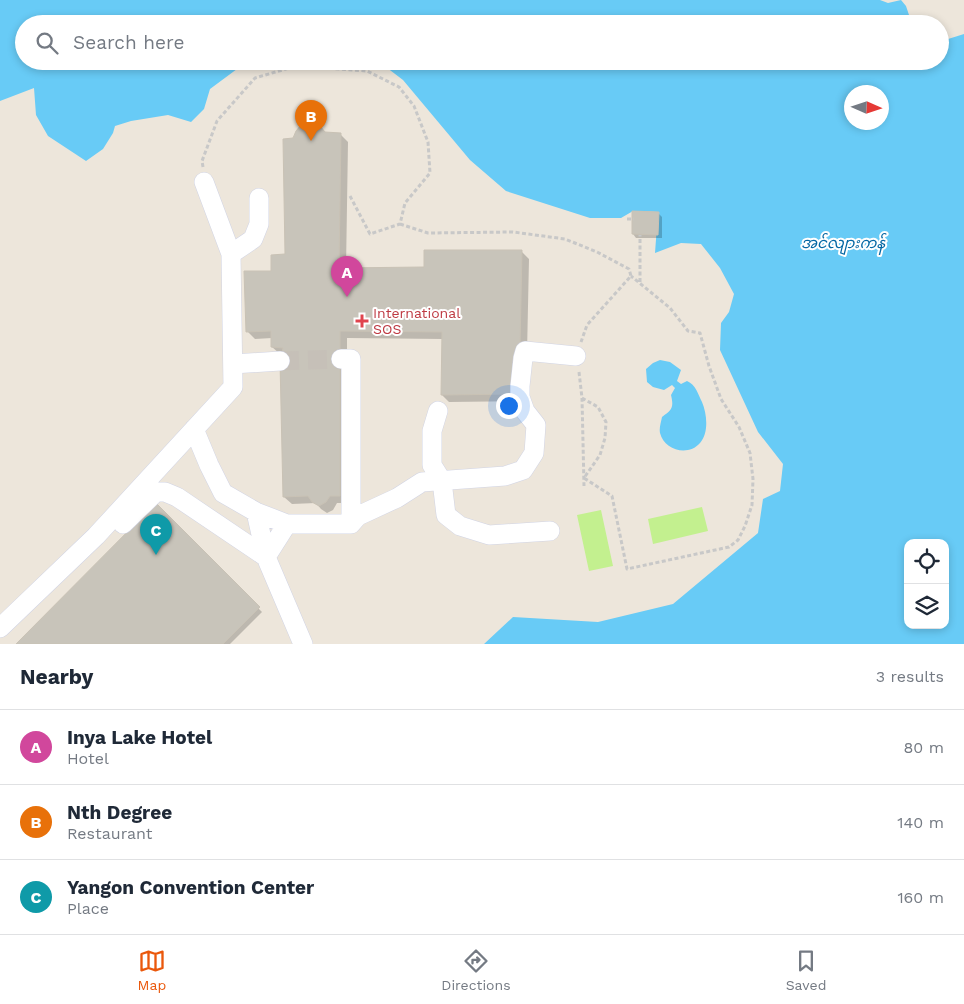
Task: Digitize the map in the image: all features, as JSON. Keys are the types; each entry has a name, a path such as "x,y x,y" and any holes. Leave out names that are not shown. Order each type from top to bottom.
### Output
{"lane":[{"path":"0,628 96,536 233,386 231,254 204,182"},
{"path":"231,254 253,239 259,224 259,198"},
{"path":"194,429 223,493 256,512 287,524 351,524 358,516 397,498 422,482 505,476 524,470 534,452 536,425 526,411 520,397 525,351 576,356"},
{"path":"340,359 351,359 351,524"},
{"path":"233,364 280,361"},
{"path":"438,411 432,431 432,465 442,481 446,515 460,526 488,536 550,531"},
{"path":"0,643 156,492 166,492 177,497 266,557"},
{"path":"256,512 266,557 303,644"},
{"path":"266,557 287,524"}],"path":[{"path":"204,182 202,161 217,121 255,78 282,70"},
{"path":"353,70 367,71 398,87 414,106 428,142 430,173 405,203 400,224"},
{"path":"350,196 370,234 400,224 428,233 513,232 566,239 597,252 629,269 631,276 670,308 688,331 700,333 721,399 739,427 750,453 753,479 752,505 738,540 729,547 627,569 612,496 584,478"},
{"path":"627,219 634,219"},
{"path":"640,235 640,283"},
{"path":"584,486 582,398 576,356 587,325 631,276"},
{"path":"582,398 598,407 606,422 605,438 600,455 584,478"}],"green space":[{"path":"702,507 708,531 653,544 648,519"},
{"path":"601,510 613,566 589,571 577,515"}],"water":[{"path":"0,0 880,0 888,3 901,0 906,6 909,15 15,15 15,70 236,70 210,89 204,109 191,122 168,115 131,121 115,126 103,149 86,161 48,136 36,115 34,88 0,101"},
{"name":"အင်လျားကန်","path":"964,34 964,644 484,644 513,617 598,622 673,604 758,533 763,499 780,491 783,464 758,432 720,350 721,323 729,312 734,294 720,268 701,244 681,243 655,253 658,212 633,211 621,218 590,218 506,191 470,160 403,80 390,70 949,70 949,39"},
{"path":"660,360 670,362 681,370 677,381 681,384 687,381 693,385 704,407 706,418 705,434 700,443 689,450 677,450 671,447 662,439 660,433 662,417 671,408 671,395 675,388 672,385 664,390 653,387 647,382 646,369"}],"building":[{"path":"310,123 320,126 325,132 341,133 339,268 424,267 424,250 522,250 519,394 441,395 442,332 340,331 340,496 330,496 326,502 319,506 312,502 308,496 283,497 280,361 283,348 271,347 271,331 246,332 244,271 271,271 271,255 285,254 283,139 293,138 301,125"},
{"path":"632,211 659,212 658,235 632,234"},
{"path":"156,503 260,607 223,644 16,644"}],"tunnel":[{"path":"280,361 341,359"}],"place":[{"name":"Nth Degree","path":"311,141"},
{"name":"Inya Lake Hotel","path":"347,297"},
{"name":"International SOS","path":"362,321"},
{"name":"Yangon Convention Center","path":"156,555"}]}
